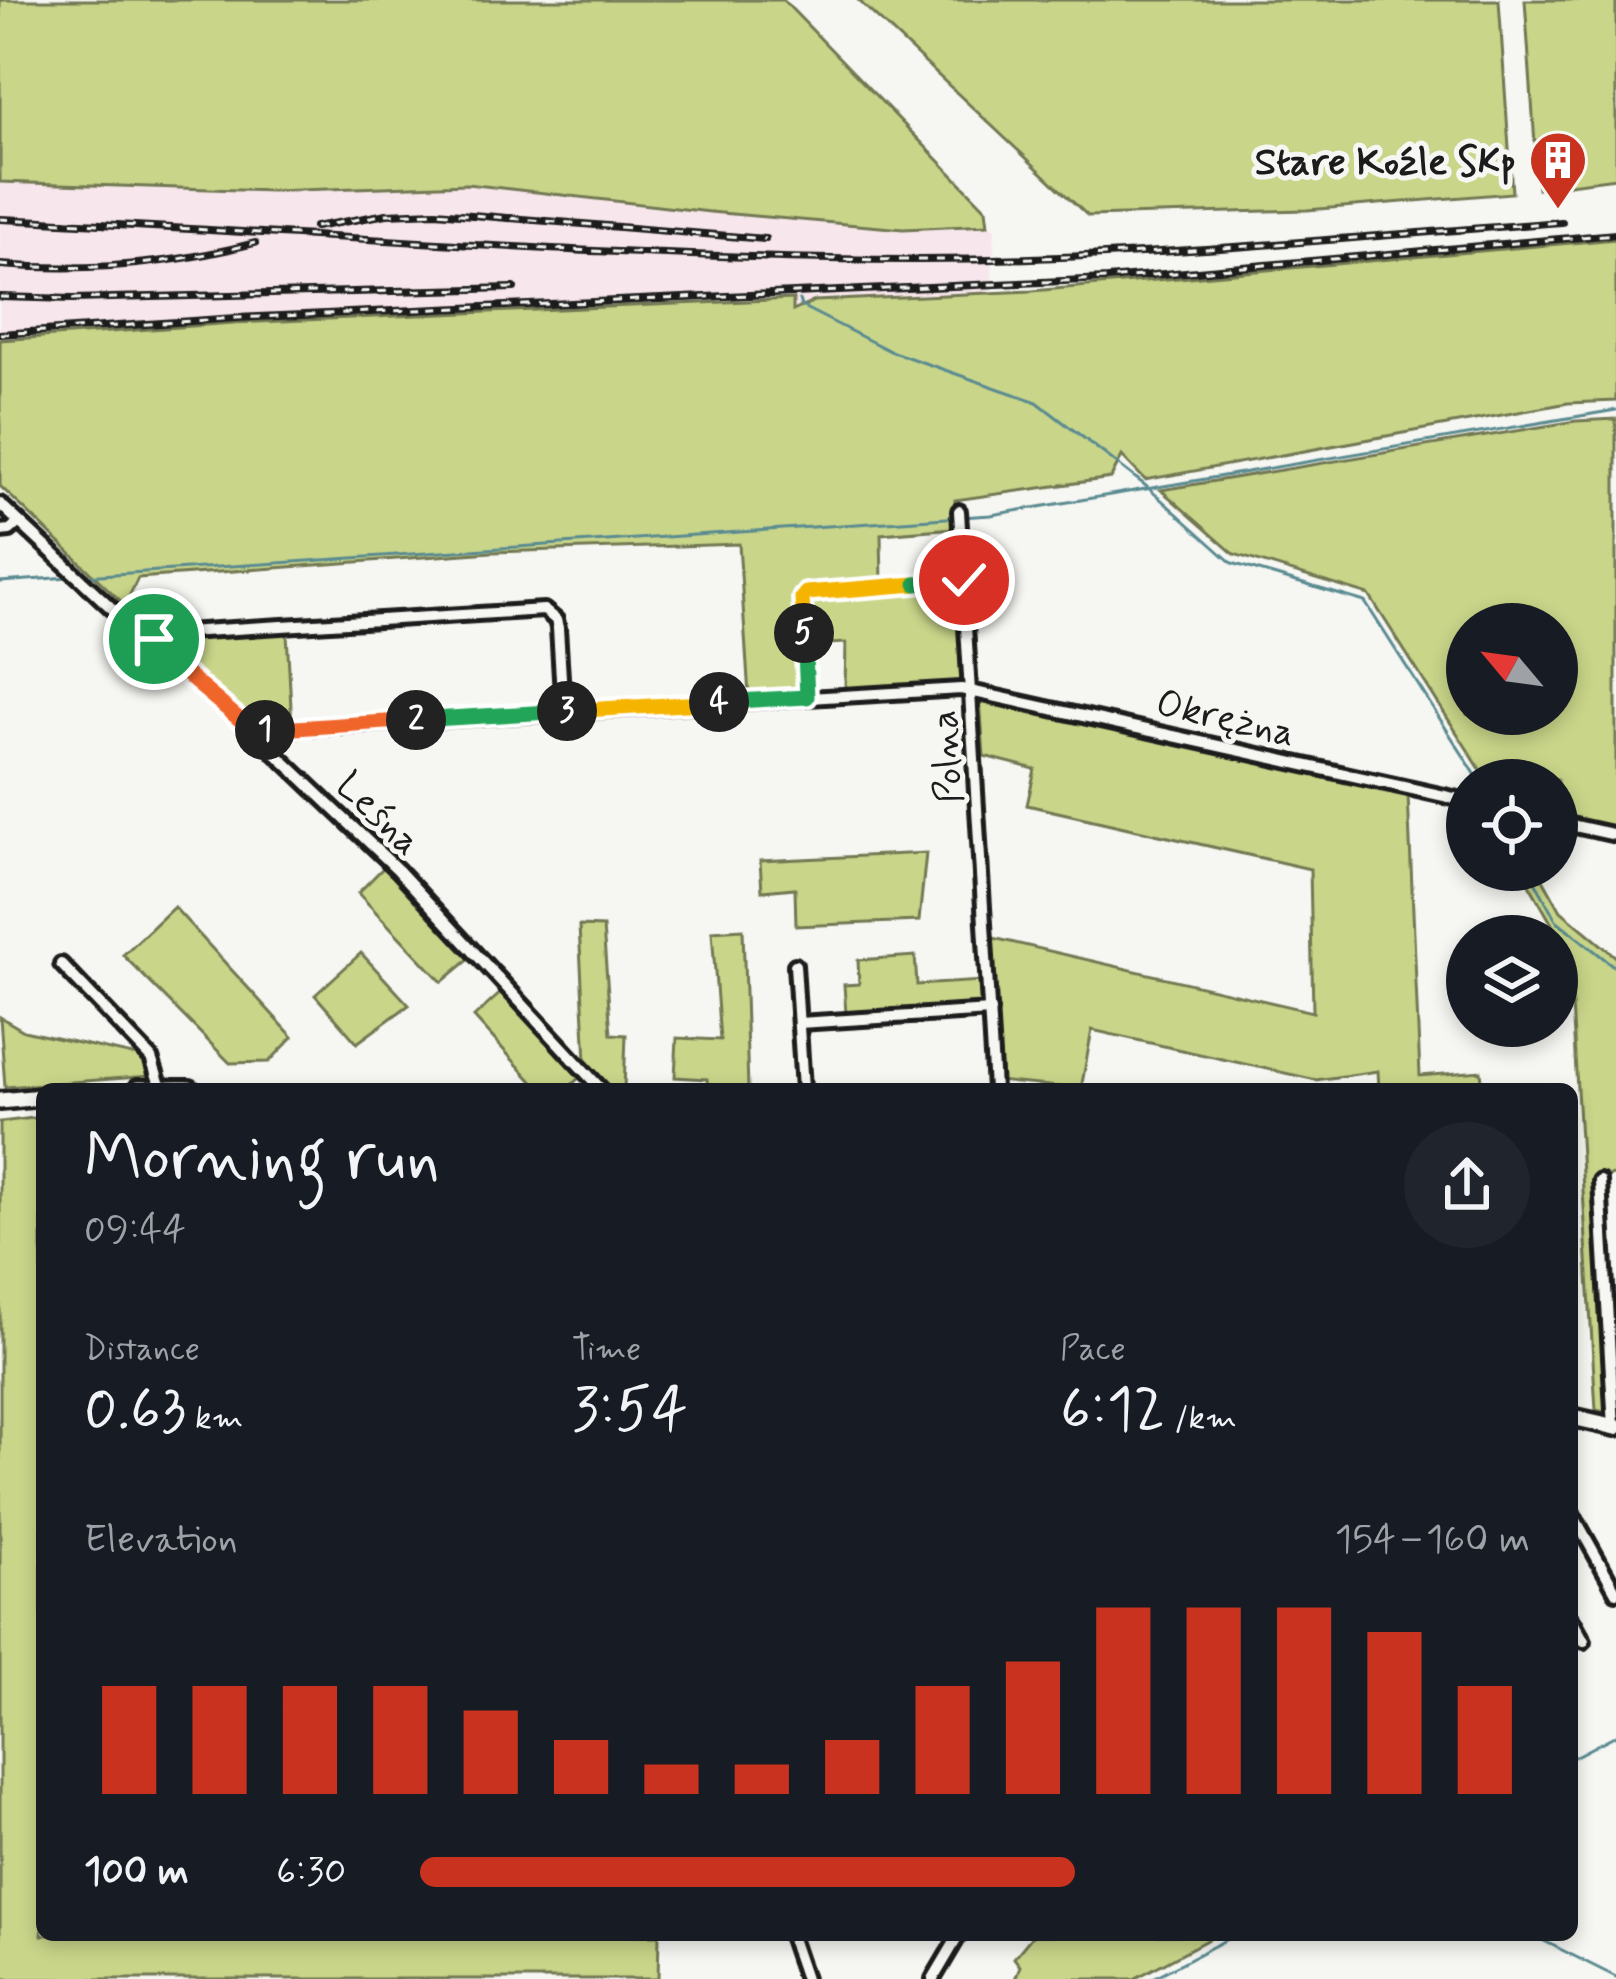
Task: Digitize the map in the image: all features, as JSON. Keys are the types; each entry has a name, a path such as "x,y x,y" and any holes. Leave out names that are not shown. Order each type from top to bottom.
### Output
{"main road":[{"path":"0,1101 36,1098"},
{"path":"1578,1418 1615,1427"}],"street":[{"name":"Leśna","path":"0,504 149,643 239,719 270,730 274,752 398,870 596,1083"},
{"path":"959,516 972,690"},
{"path":"0,531 19,522"},
{"path":"807,697 802,598 806,593 964,580"},
{"path":"149,643 169,633 544,610 558,628 563,711"},
{"name":"Polna","path":"270,730 972,690 994,1083"},
{"name":"Okrężna","path":"972,690 1446,796"},
{"path":"1578,827 1616,836"},
{"path":"62,964 151,1058 159,1083"},
{"path":"795,965 802,1083"},
{"path":"799,1023 990,1011"},
{"path":"1600,1180 1615,1427"},
{"path":"1578,1524 1616,1592"},
{"path":"1578,1630 1584,1641"},
{"path":"792,1941 805,1979"},
{"path":"933,1979 955,1941"}],"shaded area":[{"path":"0,182 272,191 467,184 903,229 988,225 995,229 990,302 856,312 0,348"}],"green space":[{"path":"0,0 783,0 986,209 988,225 903,229 467,184 272,191 0,182"},
{"path":"858,0 1499,0 1512,193 1307,210 1088,216"},
{"path":"1525,0 1616,0 1616,178 1538,188"},
{"path":"1616,239 1616,401 1568,403 1145,480 1122,456 1111,478 955,500 955,528 881,534 882,583 804,590 803,695 749,696 739,544 492,552 138,578 125,605 0,486 0,340 233,323 793,299 793,311 815,301 1032,291"},
{"path":"1616,419 1616,828 1578,819 1578,759 1474,759 1458,735 1578,735 1578,603 1446,603 1446,716 1369,595 1234,554 1161,490 1576,421"},
{"path":"960,587 965,676 961,683 845,688 846,643 808,645 808,598"},
{"path":"287,633 292,726 255,728 166,646 203,637"},
{"path":"980,698 1408,794 1420,1076 1481,1071 1482,1083 1379,1083 1378,1071 1316,1080 1092,1030 1082,1083 996,1081 989,937 1313,1012 1310,869 1027,805 1035,769 984,756"},
{"path":"926,853 919,921 796,926 795,888 762,891 760,861"},
{"path":"387,864 472,957 442,982 358,893"},
{"path":"1533,891 1550,891 1566,915 1547,915"},
{"path":"174,907 293,1037 269,1062 230,1063 123,955"},
{"path":"1578,925 1616,957 1616,1175 1597,1177 1610,1413 1596,1410 1577,1083"},
{"path":"579,926 603,927 611,1034 626,1035 624,1083 605,1083 586,1062"},
{"path":"743,929 748,1083 675,1077 677,1038 720,1040 712,931"},
{"path":"361,953 409,1005 357,1043 315,995"},
{"path":"915,956 917,985 982,981 984,1005 846,1014 844,985 859,984 858,960"},
{"path":"505,989 582,1075 573,1083 534,1083 474,1017"},
{"path":"0,1017 24,1031 142,1057 151,1076 36,1083 5,1087"},
{"path":"36,1118 36,1941 659,1941 658,1979 0,1979 0,1122"},
{"path":"1028,1941 1205,1941 1134,1979 1015,1979 1020,1966 1014,1958"}],"waterway":[{"path":"799,300 801,306 890,351 1037,402 1146,486 1232,563 1365,602 1466,759"},
{"path":"85,576 991,515 1616,410"},
{"path":"0,582 70,577"},
{"path":"1540,891 1556,920 1616,968"},
{"path":"1578,1755 1616,1735"},
{"path":"1151,1979 1224,1941"},
{"path":"1544,1941 1616,1977"}],"railway":[{"path":"315,227 387,214 436,212 765,239"},
{"path":"0,219 568,250 908,260 1153,252 1562,222"},
{"path":"0,334 236,318 1107,279 1616,234"},
{"path":"0,265 129,265 255,243"},
{"path":"0,297 514,288"}],"place":[{"name":"Stare Koźle SKp","path":"1558,211"}],"route":[{"path":"154,639 149,643 239,719 265,730 807,697 802,598 806,593 964,580"}]}
